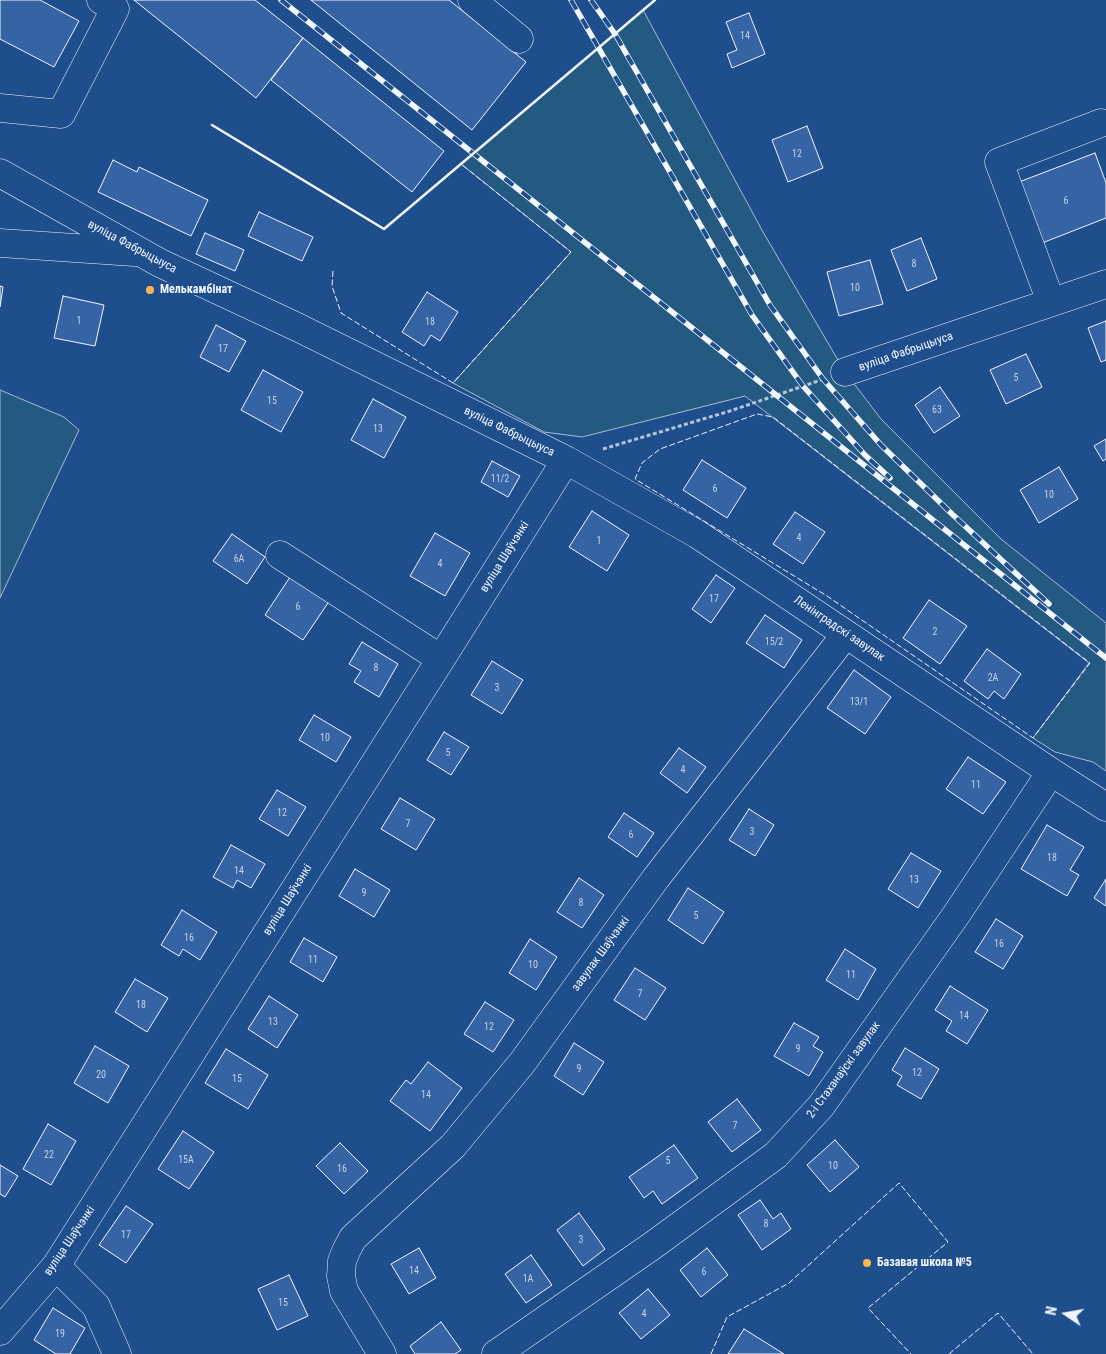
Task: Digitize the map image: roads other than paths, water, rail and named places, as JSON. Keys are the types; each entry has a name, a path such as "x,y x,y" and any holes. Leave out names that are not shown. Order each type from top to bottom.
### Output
{"street":[{"path":"0,108 62,114 115,9 101,0"},
{"path":"472,0 519,39"},
{"path":"1051,302 999,162 1101,123"},
{"name":"вуліца Фабрыцыуса","path":"0,173 141,253 297,327 566,460"},
{"path":"0,243 141,253"},
{"name":"вуліца Фабрыцыуса","path":"845,372 1106,284"},
{"name":"Ленінградскі завулак","path":"566,460 697,534 1106,807"},
{"name":"вуліца Шаўчэнкі","path":"0,1331 56,1266 566,460"},
{"path":"280,555 441,659"},
{"name":"завулак Шаўчэнкі","path":"382,1354 344,1291 341,1276 342,1261 354,1238 454,1146 522,1063 656,878 846,634"},
{"name":"2-і Стаханаўскі завулак","path":"496,1354 652,1246 776,1154 821,1106 956,915 1051,772"},
{"path":"56,1266 96,1306 117,1354"}],"railway":[{"path":"281,0 1106,658"},
{"path":"571,0 752,315 803,386 865,455 890,478"},
{"path":"591,0 615,34 770,305 823,379 881,445 1049,604"}],"place":[{"name":"Мелькамбінат","path":"150,290"},
{"name":"Базавая школа №5","path":"867,1263"}]}
